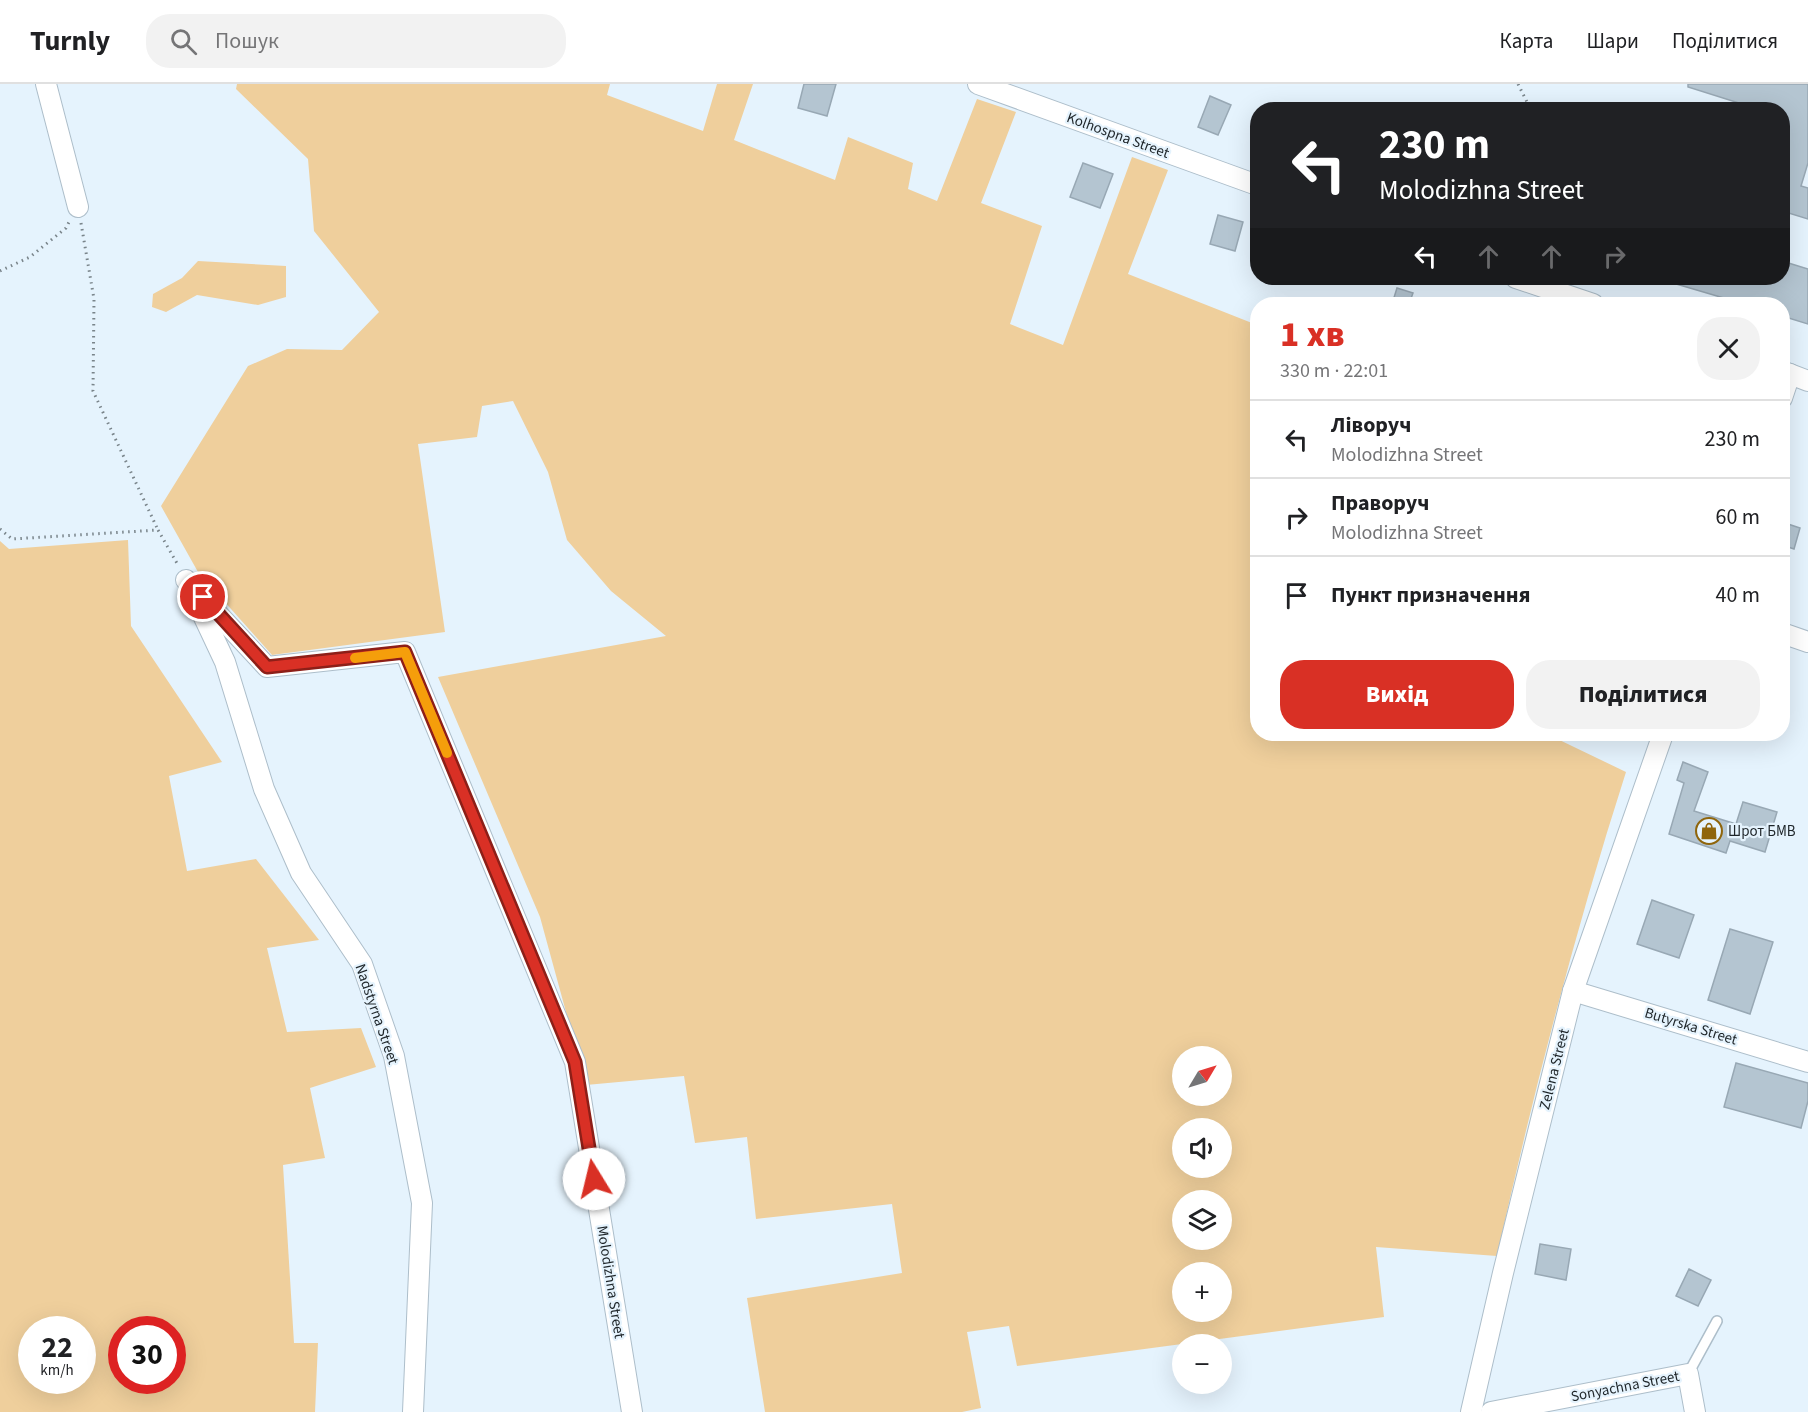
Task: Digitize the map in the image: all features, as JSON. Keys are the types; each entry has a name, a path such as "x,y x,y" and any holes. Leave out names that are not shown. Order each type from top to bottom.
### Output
{"street":[{"path":"46,84 78,207"},
{"name":"Kolhospna Street","path":"978,84 1250,182"},
{"path":"1537,285 1572,297"},
{"name":"Nadstyrna Street","path":"186,580 225,662 264,789 302,873 362,964 394,1056 422,1203 413,1412"},
{"name":"Molodizhna Street","path":"186,580 267,667 405,652 575,1062 632,1412"},
{"path":"1790,636 1808,642"},
{"name":"Zelena Street","path":"1471,1412 1573,991 1660,741"},
{"name":"Butyrska Street","path":"1573,991 1808,1062"},
{"path":"1688,1374 1695,1412"},
{"name":"Sonyachna Street","path":"1491,1412 1688,1374"}],"lane":[{"path":"1688,1374 1717,1321"}],"path":[{"path":"1518,84 1527,102"},
{"path":"0,271 30,257 66,228 78,207"},
{"path":"78,207 86,242 94,299 93,391 158,530 186,580"},
{"path":"0,529 12,540 158,530"}],"shaded area":[{"path":"237,84 610,84 607,95 703,131 717,84 753,84 734,140 835,180 848,137 913,163 908,189 937,201 977,99 1016,112 981,203 1042,226 1010,324 1063,345 1132,157 1168,170 1128,274 1250,322 1250,741 1562,741 1626,772 1589,892 1556,1012 1497,1256 1376,1247 1384,1317 1232,1337 1232,1334 1172,1334 1172,1345 1017,1366 1009,1326 967,1332 981,1408 962,1412 765,1412 747,1298 902,1273 892,1204 756,1219 747,1137 695,1143 684,1076 586,1085 540,917 438,677 666,636 611,591 567,540 548,472 513,401 482,406 477,437 418,444 445,632 272,655 198,572 161,506 248,366 287,349 342,350 379,312 314,231 308,159 236,89"},
{"path":"198,261 286,266 286,297 258,305 197,295 166,312 152,307 153,294 182,278"},
{"path":"128,540 131,626 222,762 169,776 187,871 256,859 319,940 267,948 287,1032 361,1028 376,1067 310,1088 325,1158 283,1165 294,1343 318,1343 315,1412 0,1412 0,541 9,549"}],"building":[{"path":"804,84 836,84 827,116 798,108"},
{"path":"1688,84 1808,84 1808,163 1801,186 1808,188 1808,219 1790,213 1790,102 1736,102 1688,87"},
{"path":"1210,96 1231,105 1218,135 1198,127"},
{"path":"1083,163 1113,174 1100,208 1070,197"},
{"path":"1218,215 1243,222 1235,251 1210,244"},
{"path":"1790,263 1808,269 1808,324 1790,318 1790,297 1720,297 1680,285 1790,285"},
{"path":"1397,288 1413,293 1412,297 1394,297"},
{"path":"1790,525 1800,528 1794,549 1790,548"},
{"path":"1683,762 1708,772 1694,811 1736,824 1743,802 1777,812 1765,852 1730,841 1726,853 1669,834 1684,783 1677,780"},
{"path":"1652,900 1694,915 1679,958 1637,944"},
{"path":"1730,929 1773,942 1750,1014 1708,1000"},
{"path":"1736,1063 1808,1083 1808,1101 1801,1128 1724,1107"},
{"path":"1540,1244 1571,1249 1566,1280 1535,1274"},
{"path":"1689,1269 1711,1280 1698,1306 1676,1296"}],"slow traffic":[{"path":"355,658 405,652 447,753"}],"place":[{"name":"Шрот БМВ","path":"1709,831"}],"route":[{"path":"203,597 267,667 405,652 575,1062 594,1179"}]}
